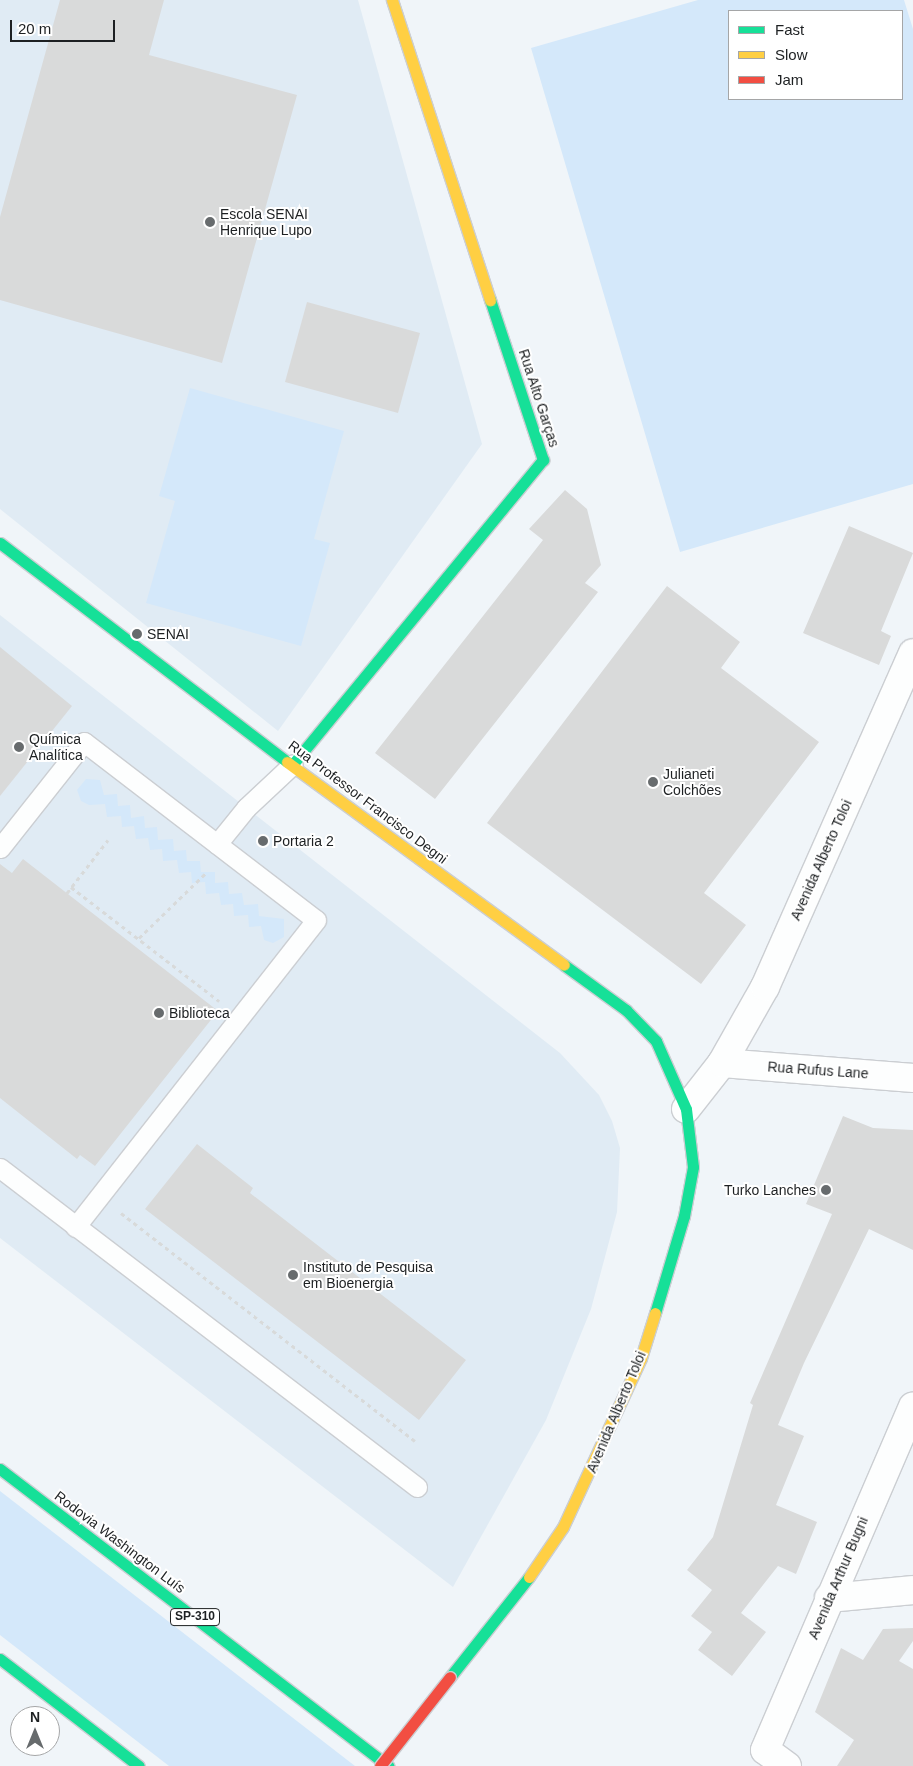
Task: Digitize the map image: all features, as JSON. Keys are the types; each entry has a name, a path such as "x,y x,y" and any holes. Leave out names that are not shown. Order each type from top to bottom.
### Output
{"main road":[{"name":"Rua Alto Garças","path":"293,764 543,460 392,0"},
{"name":"Rua Professor Francisco Degni","path":"0,543 293,764 626,1010 656,1041 686,1109"},
{"name":"Avenida Alberto Toloi","path":"380,1766 514,1599 563,1527 634,1376 684,1216 693,1167 686,1109"},
{"name":"Rodovia Washington Luís","path":"0,1469 390,1766"},
{"path":"0,1659 139,1766"}],"street":[{"name":"Avenida Alberto Toloi","path":"686,1109 722,1063 765,987 913,653"},
{"name":"Rua Rufus Lane","path":"722,1063 913,1078"},
{"name":"Avenida Arthur Bugni","path":"787,1766 765,1750 913,1407"},
{"path":"829,1598 913,1590"}],"lane":[{"path":"0,848 84,742 316,920 75,1227"},
{"path":"217,844 246,808 293,764"},
{"path":"0,1168 417,1487"}],"path":[{"path":"66,893 108,840"},
{"path":"71,887 240,1017"},
{"path":"99,1196 415,1441"}],"shaded area":[{"name":"Escola SENAI Henrique Lupo","path":"0,0 358,0 482,444 278,731 0,509"},
{"path":"698,0 904,0 913,29 913,484 680,552 531,48"},
{"path":"190,388 344,431 314,539 330,543 301,646 146,603 175,501 159,496"},
{"path":"0,615 560,1053 599,1095 612,1121 620,1148 617,1212 591,1309 546,1420 453,1587 0,1238"},
{"path":"86,779 100,780 104,795 117,794 118,806 130,805 131,818 144,816 145,828 157,827 158,840 173,839 174,851 186,850 187,861 200,861 201,872 215,872 215,883 228,882 229,894 242,893 244,905 258,904 259,916 284,919 284,937 273,943 264,940 261,926 249,927 248,915 234,916 233,904 221,905 219,893 206,894 205,882 192,883 191,872 179,873 177,860 163,861 162,849 150,850 148,838 136,839 134,826 122,827 121,816 107,817 105,804 89,805 81,801 77,790"},
{"path":"0,1491 355,1766 169,1766 0,1635"}],"building":[{"path":"60,0 164,0 149,55 297,95 222,363 0,300 0,217"},
{"path":"307,302 420,333 398,413 285,382"},
{"path":"565,490 587,509 601,565 585,583 598,592 435,799 375,753 543,540 529,529"},
{"path":"849,526 913,553 881,631 891,636 879,665 803,633"},
{"name":"Julianeti Colchões","path":"667,586 740,642 721,668 819,742 704,893 746,925 701,984 487,823"},
{"name":"Química Analítica","path":"0,647 72,706 0,796"},
{"name":"Biblioteca","path":"23,859 218,1011 95,1166 80,1155 77,1159 0,1098 0,864 12,873"},
{"path":"843,1116 873,1128 913,1130 913,1250 869,1229 804,1363 778,1425 804,1436 776,1505 817,1522 796,1574 778,1566 741,1613 766,1632 732,1676 698,1650 712,1632 691,1616 712,1590 687,1570 713,1537 753,1405 750,1403 832,1214 806,1204"},
{"path":"197,1144 253,1188 250,1193 466,1360 419,1420 145,1209"},
{"path":"913,1628 913,1641 899,1661 913,1669 913,1766 837,1766 854,1740 815,1712 841,1648 863,1660 883,1629"}],"traffic: fast":[{"path":"293,764 543,460 490,300"},
{"path":"0,543 287,762"},
{"path":"564,965 626,1010 656,1041 686,1109 693,1167 684,1216 655,1313"},
{"path":"0,1469 389,1766"},
{"path":"450,1677 529,1577"},
{"path":"0,1659 139,1766"}],"traffic: slow":[{"path":"392,0 490,300"},
{"path":"287,762 564,965"},
{"path":"529,1577 563,1527 641,1358 655,1313"}],"traffic: jam":[{"path":"380,1766 450,1677"}],"place":[{"name":"Escola SENAI Henrique Lupo","path":"210,222"},
{"name":"SENAI","path":"137,634"},
{"name":"Química Analítica","path":"19,747"},
{"name":"Julianeti Colchões","path":"653,782"},
{"name":"Portaria 2","path":"263,841"},
{"name":"Biblioteca","path":"159,1013"},
{"name":"Turko Lanches","path":"826,1190"},
{"name":"Instituto de Pesquisa em Bioenergia","path":"293,1275"}]}
